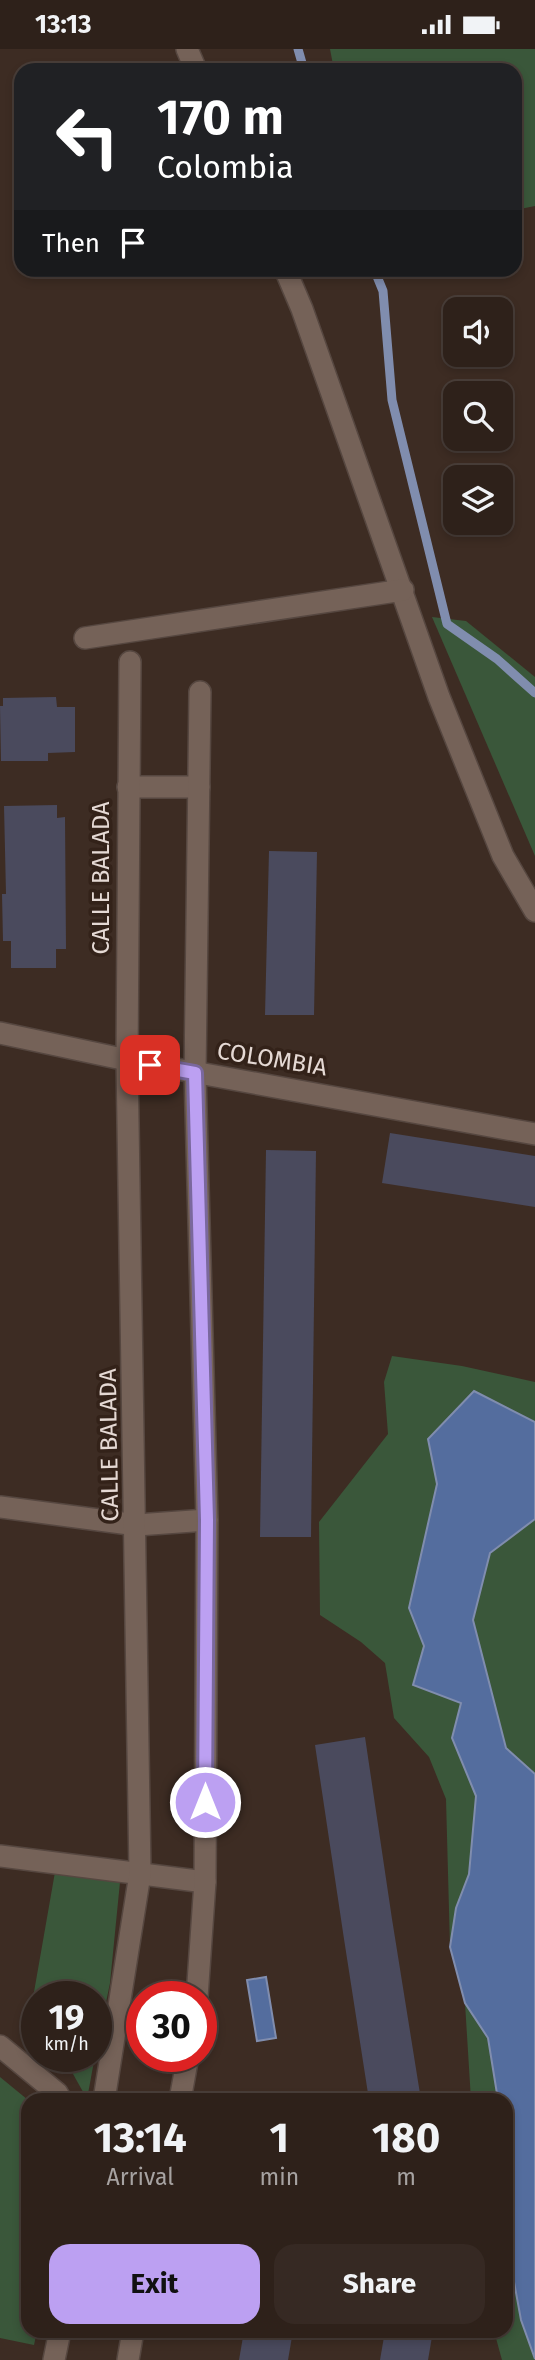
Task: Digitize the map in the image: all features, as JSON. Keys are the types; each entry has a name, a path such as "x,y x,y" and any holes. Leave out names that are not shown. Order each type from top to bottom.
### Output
{"street":[{"path":"288,277 403,590 439,697 503,856 535,911"},
{"path":"85,638 403,590"},
{"name":"CALLE BALADA","path":"105,2093 140,1874 127,1061 130,662"},
{"path":"198,1981 205,1882 207,1520 195,1073 200,692"},
{"path":"128,787 199,787"},
{"name":"COLOMBIA","path":"0,1033 127,1061 535,1134"},
{"path":"0,1507 136,1525 207,1520"},
{"path":"0,1856 205,1882"},
{"path":"0,2046 57,2093"},
{"path":"181,2093 185,2072"},
{"path":"54,2360 59,2338"},
{"path":"128,2360 132,2338"}],"green space":[{"path":"330,49 535,49 535,206 522,209 522,63 333,63"},
{"path":"432,617 466,621 535,677 535,856"},
{"path":"392,1356 462,1366 535,1382 535,2360 502,2360 496,2338 513,2338 513,2093 471,2093 465,2003 471,2013 456,1908 450,1947 446,1799 429,1757 394,1718 385,1663 361,1642 320,1615 319,1522 388,1434 384,1382"},
{"path":"55,1872 120,1882 110,1981 36,1981"},
{"path":"72,2072 92,2072 88,2093 84,2093"},
{"path":"0,2077 21,2094 21,2338 36,2338 34,2345 0,2338"}],"water":[{"path":"474,1391 535,1422 535,1519 490,1553 473,1620 506,1748 535,1774 535,2359 521,2320 513,2276 513,2093 497,2093 488,2038 465,2003 450,1947 456,1908 469,1874 476,1796 452,1738 461,1703 413,1685 424,1646 409,1608 437,1484 428,1439"},
{"path":"266,1977 276,2038 257,2041 247,1980"}],"building":[{"path":"56,697 57,707 75,707 75,752 48,753 48,761 1,761 0,706 3,706 3,698"},
{"path":"57,805 57,818 65,817 66,949 56,949 56,968 11,968 11,941 3,941 2,894 6,894 4,806"},
{"path":"269,851 317,852 314,1015 265,1015"},
{"path":"390,1133 535,1156 535,1207 382,1183"},
{"path":"266,1150 316,1151 311,1537 260,1537"},
{"path":"365,1737 420,2093 368,2093 315,1745"},
{"path":"243,2338 292,2338 288,2360 239,2360"},
{"path":"384,2338 432,2338 428,2360 380,2360"}],"waterway":[{"path":"298,49 302,63"},
{"path":"377,277 383,291 392,400 447,624 497,659 535,693"}],"route":[{"path":"150,1065 195,1073 207,1520 205,1802"}]}
